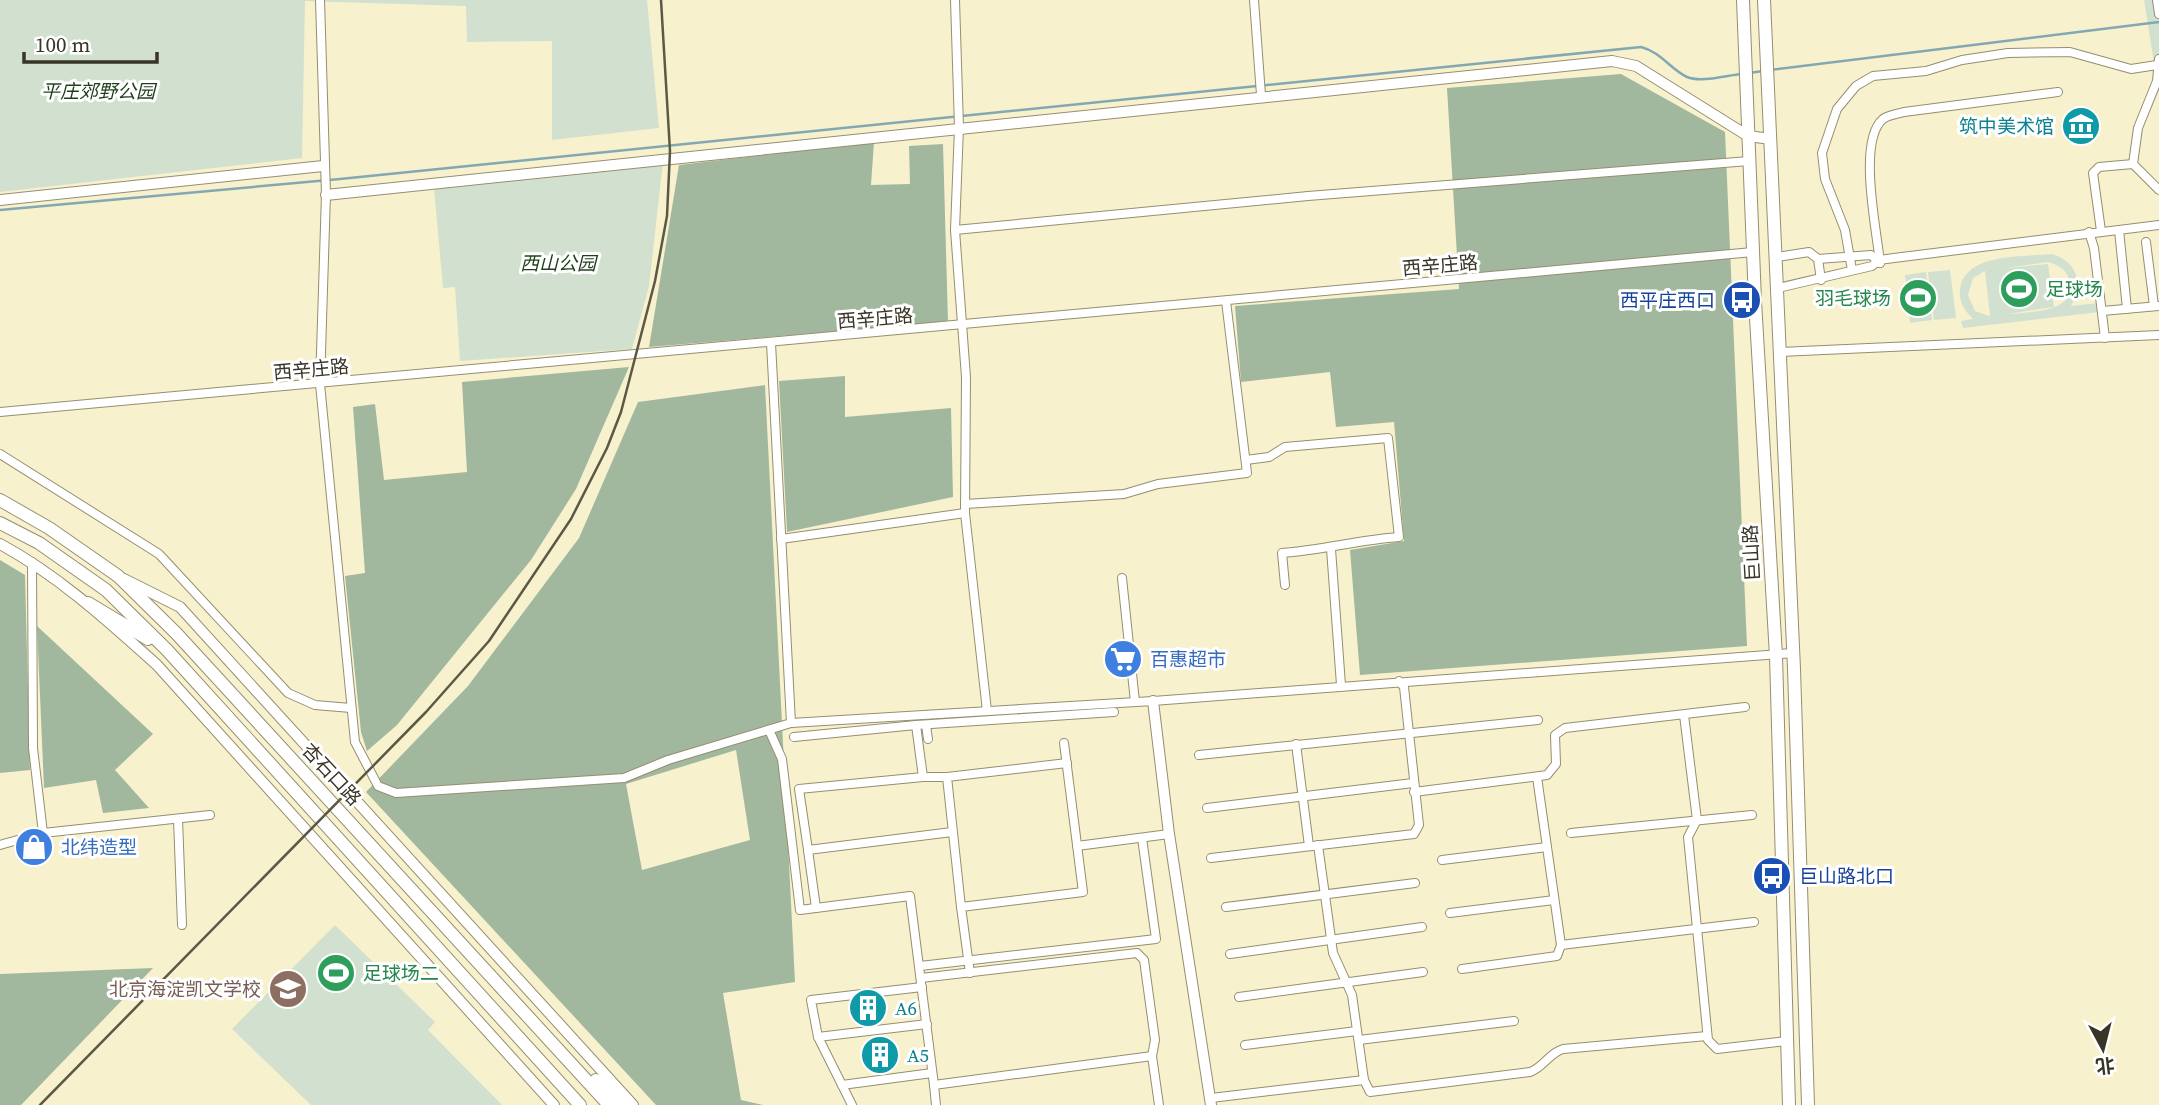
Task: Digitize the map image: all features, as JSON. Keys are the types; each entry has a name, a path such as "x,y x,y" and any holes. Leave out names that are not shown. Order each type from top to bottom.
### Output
{"main road":[{"name":"巨山路","path":"1743,0 1776,656 1789,1105"},
{"name":"巨山路","path":"1765,0 1793,653 1808,1105"},
{"name":"杏石口路","path":"0,500 49,528 118,576 176,633 609,1105"},
{"name":"杏石口路","path":"0,523 39,543 106,590 167,650 580,1105"},
{"path":"88,603 167,650"},
{"path":"551,1041 624,1105"},
{"path":"545,1068 567,1105"}],"street":[{"path":"320,0 323,167 326,194 320,384 355,741 378,786 396,793 624,778 668,760 791,723 1153,701 1793,653"},
{"path":"955,0 959,127 955,230 966,377 965,509 987,711"},
{"path":"1254,0 1261,95"},
{"path":"2157,0 2159,15"},
{"path":"1852,270 1845,230 1825,178 1822,153 1837,109 1856,86 1873,76 1926,71 1962,60 2008,53 2070,52 2131,69 2158,62 2157,81 2138,128 2133,164"},
{"path":"326,194 1261,95 1612,61 1636,66 1748,136 1771,139"},
{"path":"1880,263 1869,157 1873,136 1884,119 1904,112 2058,92"},
{"path":"955,230 1308,196 1749,161"},
{"path":"2133,164 2159,190"},
{"path":"2101,231 2093,173 2099,167 2133,164"},
{"path":"0,200 323,167"},
{"path":"1778,288 1872,266 1879,260 1880,263 1894,258 2159,225"},
{"path":"2119,230 2127,309"},
{"path":"2089,232 2094,248 2105,338"},
{"path":"2102,311 2157,306 2146,242"},
{"name":"西辛庄路","path":"0,412 1754,252"},
{"path":"1777,257 1809,252 1818,259 1871,255 1880,263"},
{"path":"1818,259 1821,279"},
{"path":"781,540 965,509 1124,494 1158,484 1247,472 1226,301"},
{"path":"1780,352 2159,335"},
{"path":"771,343 791,723"},
{"path":"1246,460 1269,457 1285,447 1388,438 1399,537 1357,540 1331,550 1282,552 1285,584"},
{"path":"0,454 159,554 288,693 315,705 351,708"},
{"path":"0,544 32,562 88,603 158,665 554,1105"},
{"path":"1331,550 1341,685"},
{"path":"32,562 33,748 43,833"},
{"path":"118,576 180,607 632,1105"},
{"path":"1122,578 1135,702"},
{"path":"1211,858 1414,834 1419,825 1404,687 1399,681"},
{"path":"1153,701 1169,834 1211,1101 1364,1080"},
{"path":"1206,808 1537,777 1547,775 1555,769 1555,735 1561,729 1745,707"},
{"path":"794,737 916,725 1114,712"},
{"path":"1684,715 1697,820 1688,837 1699,928 1707,1036 1711,1046 1717,1049 1787,1041"},
{"path":"1199,755 1538,720"},
{"path":"916,725 923,777"},
{"path":"926,725 928,739"},
{"path":"769,730 782,760 800,910 910,896 936,1105"},
{"path":"961,907 1083,897 1064,743"},
{"path":"1296,744 1325,894 1331,941 1353,995 1364,1080 1370,1091 1516,1075 1538,1069 1555,1051 1563,1049 1707,1036"},
{"path":"816,908 799,789 923,777 947,778 1067,763"},
{"path":"1462,969 1557,956 1560,945 1537,777"},
{"path":"947,778 970,972"},
{"path":"0,845 43,833 210,815"},
{"path":"1571,833 1752,815"},
{"path":"178,819 182,925"},
{"path":"808,850 952,832"},
{"path":"1077,846 1169,834"},
{"path":"920,966 1156,939 1142,838"},
{"path":"1442,860 1547,847"},
{"path":"1226,907 1415,883"},
{"path":"1450,913 1554,900"},
{"path":"1560,945 1754,922"},
{"path":"1230,954 1422,927"},
{"path":"852,1105 818,1037 811,1000 922,983 970,972 1137,953 1144,960 1148,987 1155,1040 1152,1056 1159,1105"},
{"path":"1239,997 1423,972"},
{"path":"1245,1045 1514,1021"},
{"path":"818,1037 927,1024"},
{"path":"934,1086 1152,1056"},
{"path":"842,1085 932,1073"}],"green space":[{"name":"平庄郊野公园","path":"0,0 647,0 659,128 552,140 552,41 467,42 466,6 305,1 302,158 0,192"},
{"path":"2144,0 2159,0 2159,94"},
{"path":"1621,74 1725,132 1747,646 1360,675 1350,550 1404,541 1394,422 1336,427 1330,372 1241,382 1235,306 1459,289 1447,88"},
{"path":"874,142 871,185 910,184 909,146 943,144 948,322 649,347 679,165"},
{"name":"西山公园","path":"663,162 649,286 632,349 460,361 455,287 443,288 434,188"},
{"path":"2051,254 2060,257 2076,274 2077,289 2071,306 2098,303 2099,312 1963,328 1961,321 1973,319 1960,299 1961,284 1966,274 1987,262","holes":["2048,262 2061,268 2069,279 2067,299 2054,307 2048,264 2007,268","1985,271 1990,316 1975,311 1968,295 1973,278","2053,307 2039,311 2007,314"]},
{"path":"1950,270 1956,318 1934,320 1928,272"},
{"name":"羽毛球场","path":"1926,272 1932,320 1910,323 1905,275"},
{"path":"629,367 576,489 531,560 397,725 367,751 361,732 345,576 365,573 353,407 375,404 384,480 467,472 462,382"},
{"path":"845,376 845,417 951,408 953,497 787,532 779,381"},
{"path":"765,385 795,982 723,993 741,1100 763,1105 656,1105 366,792 468,686 579,538 638,402","holes":["736,750 750,840 642,870 626,784"]},
{"path":"0,560 25,575 30,770 0,773"},
{"path":"37,626 153,734 115,770 149,808 103,813 96,780 44,788"},
{"name":"足球场二","path":"335,925 435,1022 428,1030 502,1105 311,1105 232,1029"},
{"path":"153,968 21,1105 0,1105 0,974"}],"waterway":[{"path":"1770,70 2159,22"},
{"path":"0,210 340,179 1641,47 1693,79 1742,74"},
{"path":"1749,73 1763,71"}],"railway":[{"path":"40,1105 426,712 489,641 571,519 607,448 621,412 655,281 667,216 670,151 661,0"}],"place":[{"name":"筑中美术馆","path":"2081,126"},
{"name":"足球场","path":"2019,289"},
{"name":"羽毛球场","path":"1918,298"},
{"name":"西平庄西口","path":"1742,300"},
{"name":"百惠超市","path":"1123,659"},
{"name":"北纬造型","path":"34,847"},
{"name":"巨山路北口","path":"1772,876"},
{"name":"足球场二","path":"336,973"},
{"name":"北京海淀凯文学校","path":"288,989"},
{"name":"A6","path":"868,1008"},
{"name":"A5","path":"880,1055"}]}
